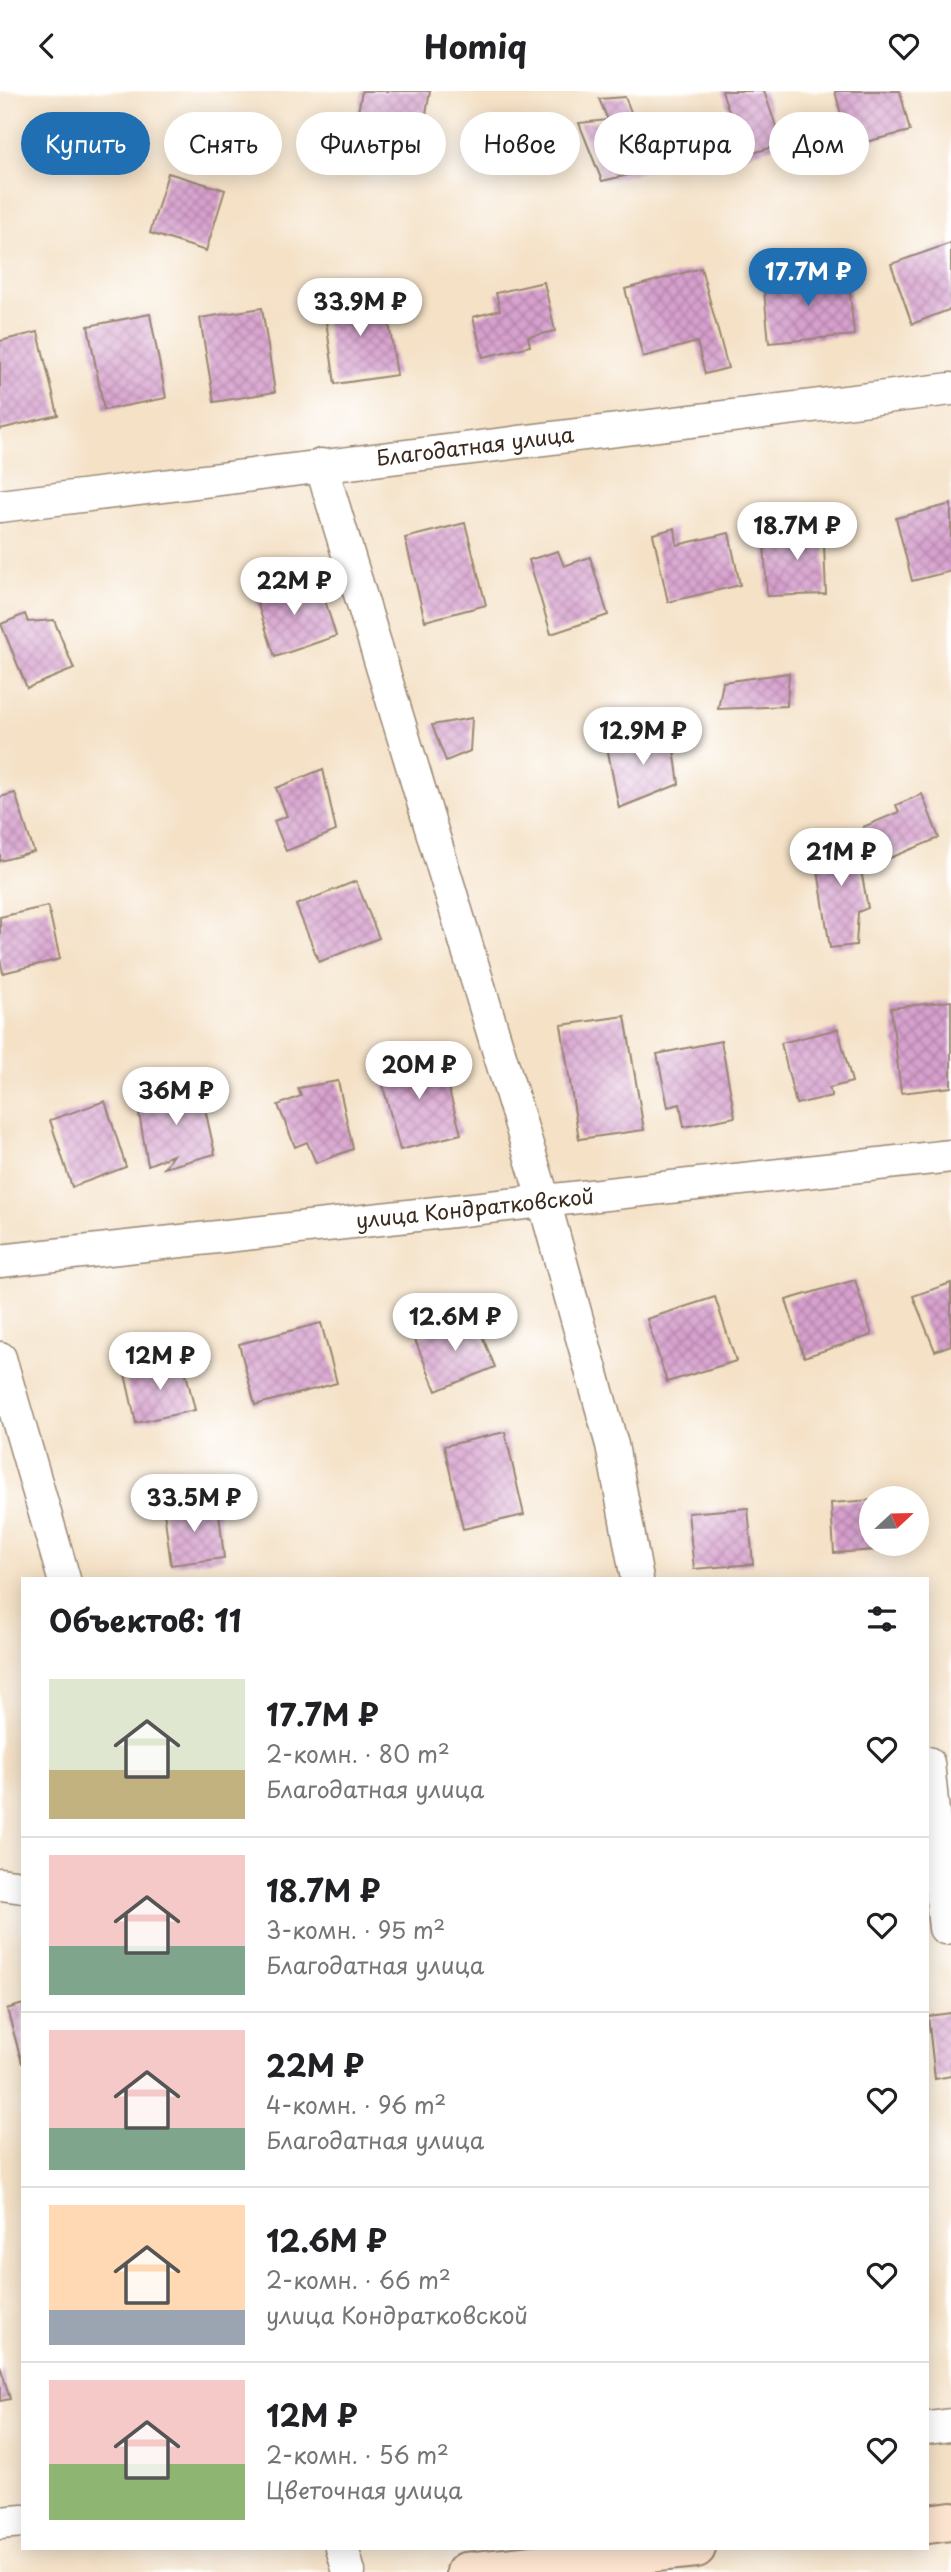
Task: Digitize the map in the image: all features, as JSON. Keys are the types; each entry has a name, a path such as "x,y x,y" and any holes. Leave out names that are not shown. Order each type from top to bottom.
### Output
{"main road":[{"path":"929,2524 951,2521"},
{"path":"466,2572 677,2550"}],"street":[{"name":"Благодатная улица","path":"0,506 951,390"},
{"path":"321,465 544,1201 612,1445 637,1577"},
{"name":"улица Кондратковской","path":"0,1261 951,1156"},
{"path":"0,1358 63,1577"},
{"path":"929,1801 945,1928"},
{"path":"0,1884 21,1887"},
{"path":"929,2428 951,2425"},
{"path":"0,2523 21,2521"},
{"path":"343,2550 349,2572"}],"building":[{"path":"362,91 430,91 426,112 358,112"},
{"path":"722,91 764,91 771,112 769,112 769,148 755,153 755,112 729,112"},
{"path":"835,91 900,91 910,131 869,141 869,112 840,112"},
{"path":"625,97 631,112 605,112 599,99"},
{"path":"594,121 594,161 580,126 580,123"},
{"path":"167,175 225,190 206,251 150,233"},
{"path":"600,175 628,175 602,181"},
{"path":"951,243 951,309 912,324 891,264"},
{"path":"701,268 728,368 705,374 697,342 643,357 625,289"},
{"path":"848,273 854,335 769,343 763,281"},
{"path":"544,282 555,331 528,337 530,346 483,357 473,317 500,310 496,293"},
{"path":"384,291 397,375 335,384 323,300"},
{"path":"262,308 275,392 214,402 200,318"},
{"path":"150,314 166,398 104,410 88,326"},
{"path":"38,332 58,415 0,429 0,341"},
{"path":"951,504 951,571 912,581 896,518"},
{"path":"823,521 826,594 767,596 764,541 789,539 795,522"},
{"path":"465,523 486,605 425,621 405,538"},
{"path":"675,528 677,545 729,533 740,585 668,602 653,534"},
{"path":"558,551 564,566 590,557 608,615 551,634 529,560"},
{"path":"277,580 283,596 320,584 336,636 275,657 252,587"},
{"path":"25,614 28,622 54,620 74,669 27,688 1,624"},
{"path":"789,673 787,706 718,709 723,682"},
{"path":"472,718 470,751 446,761 432,725"},
{"path":"671,728 679,784 619,808 607,747"},
{"path":"323,769 336,831 286,851 274,821 287,816 276,788"},
{"path":"15,793 34,852 0,861 0,797"},
{"path":"922,794 939,838 878,863 863,827 899,812 896,805"},
{"path":"813,838 855,838 868,908 858,912 856,945 830,948"},
{"path":"356,881 379,938 319,962 296,905"},
{"path":"48,906 60,959 3,973 0,959 0,917"},
{"path":"951,1001 951,1087 901,1093 891,1008"},
{"path":"625,1016 644,1130 579,1139 561,1025"},
{"path":"838,1029 852,1082 829,1088 832,1096 796,1104 781,1043"},
{"path":"721,1041 735,1117 684,1127 680,1104 668,1107 657,1054"},
{"path":"438,1051 461,1134 400,1150 378,1067"},
{"path":"338,1081 353,1149 316,1163 307,1142 295,1147 278,1105 301,1096 298,1088"},
{"path":"200,1086 215,1154 164,1168 173,1155 148,1165 137,1102"},
{"path":"105,1101 126,1167 72,1187 50,1120"},
{"path":"855,1280 872,1335 804,1357 786,1300"},
{"path":"951,1283 951,1345 935,1351 913,1296"},
{"path":"715,1297 736,1361 667,1382 647,1319"},
{"path":"474,1316 495,1367 436,1391 415,1340"},
{"path":"321,1323 337,1383 255,1405 239,1344"},
{"path":"183,1361 195,1410 136,1423 125,1374"},
{"path":"505,1432 524,1515 463,1529 444,1446"},
{"path":"859,1501 859,1551 834,1553 831,1503"},
{"path":"218,1504 224,1558 171,1565 164,1511"},
{"path":"748,1508 753,1564 694,1569 688,1513"},
{"path":"21,2005 21,2059 7,2009"},
{"path":"951,2013 951,2076 935,2079 929,2016"},
{"path":"0,2365 10,2399 0,2401"}]}
